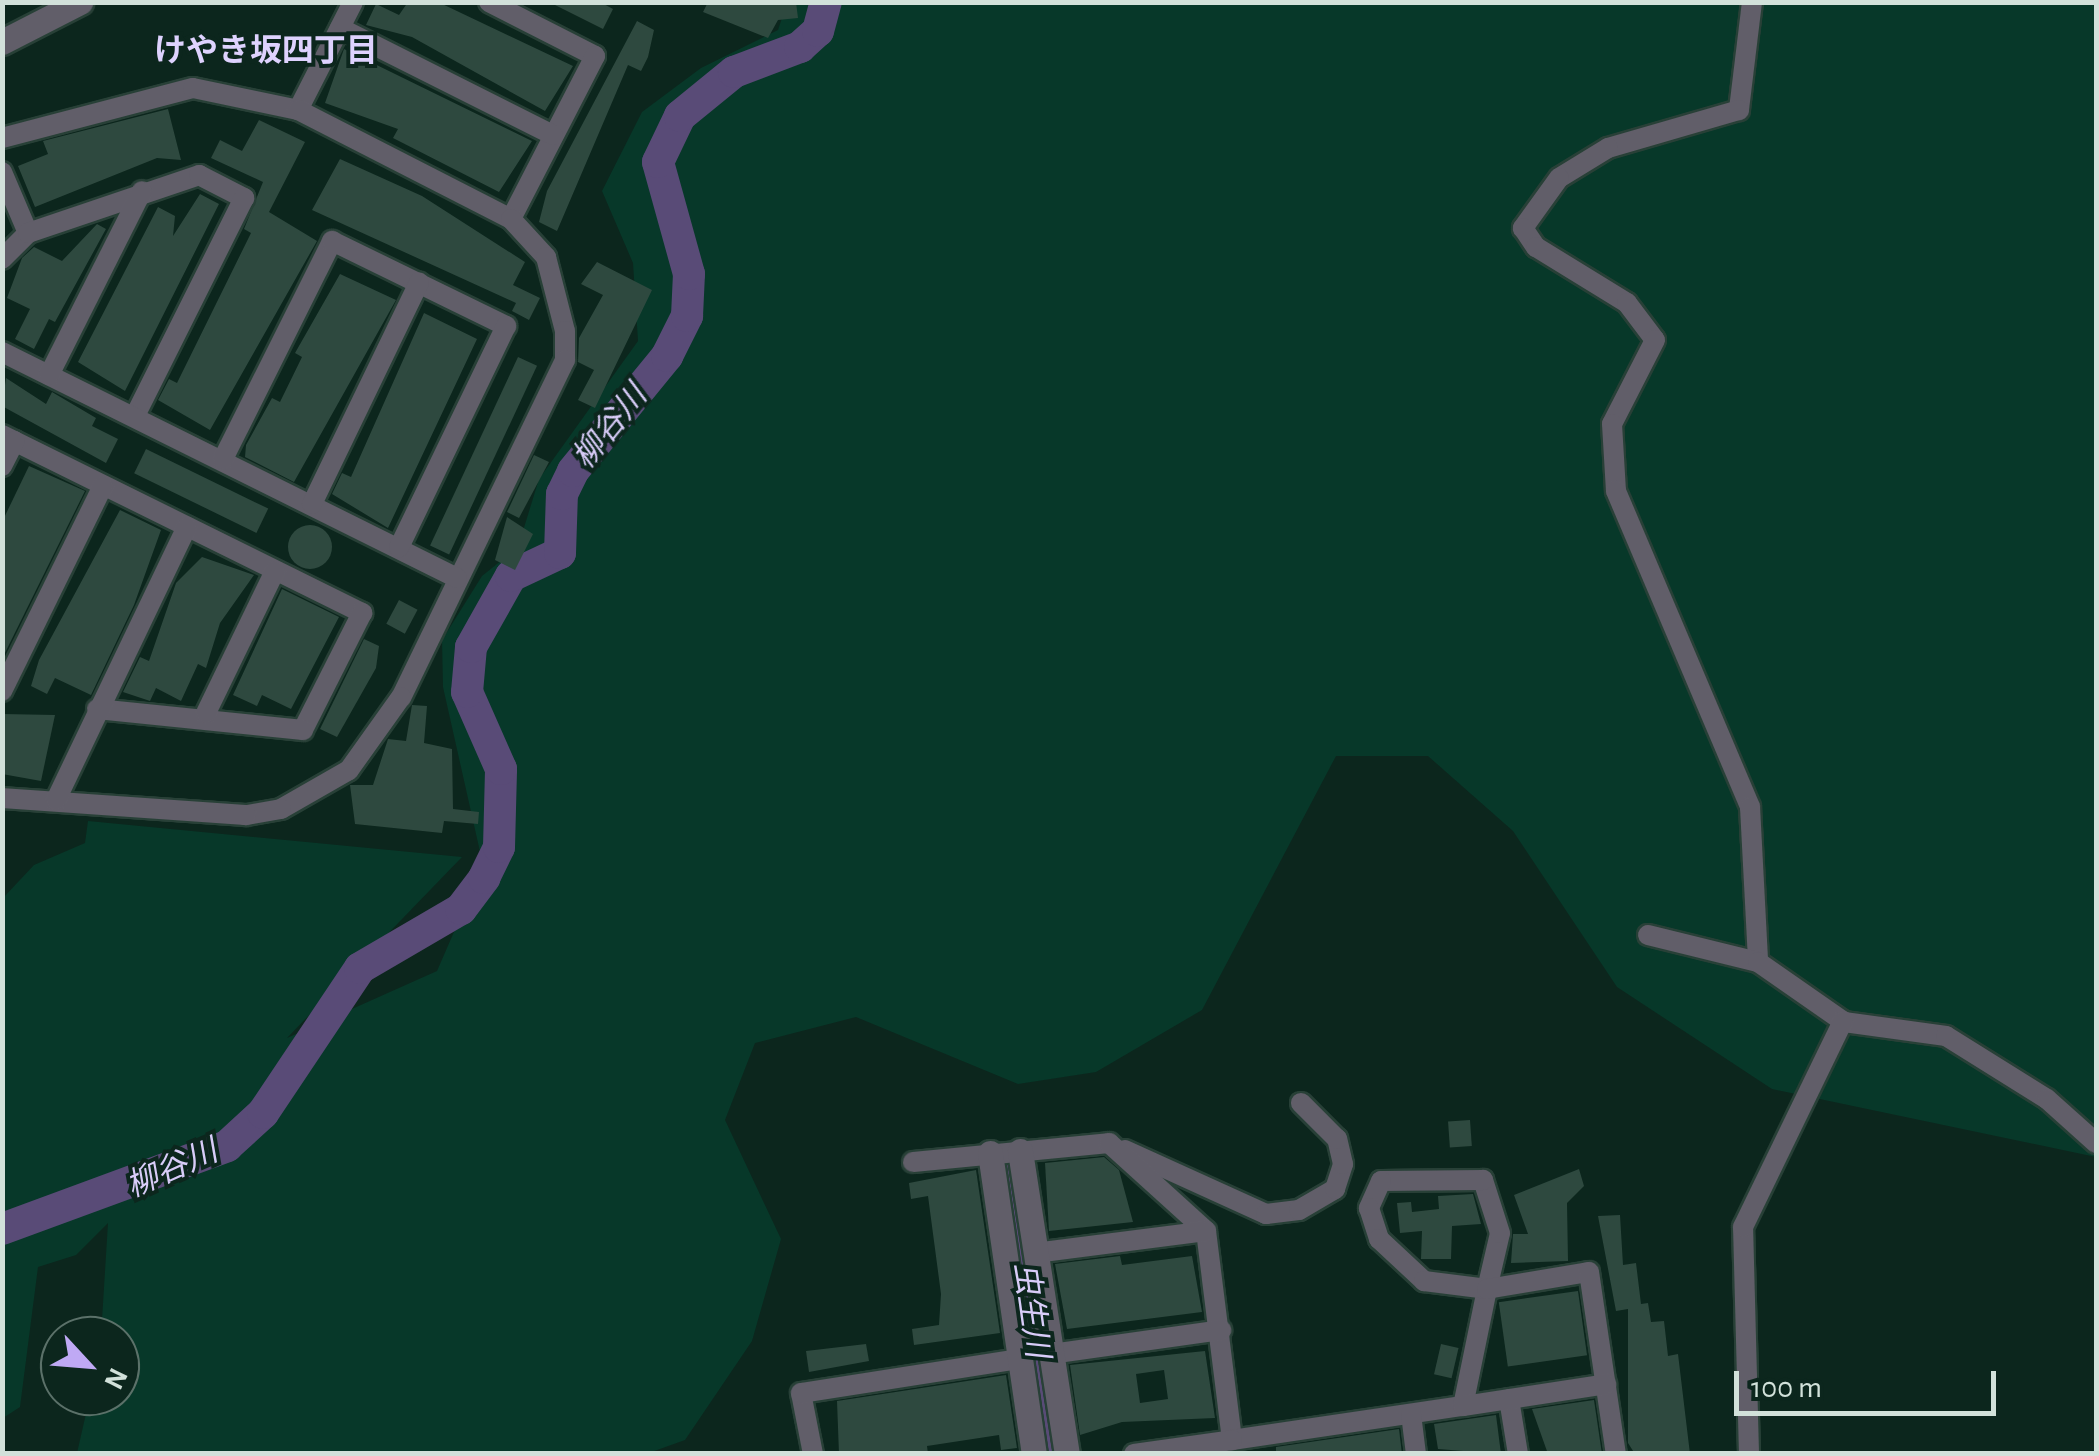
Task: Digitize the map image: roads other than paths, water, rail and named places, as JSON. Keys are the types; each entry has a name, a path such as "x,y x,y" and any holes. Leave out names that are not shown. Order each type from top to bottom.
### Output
{"street":[{"path":"2,42 80,2"},
{"path":"298,110 353,2"},
{"path":"489,2 595,56 511,219"},
{"path":"1752,2 1738,110 1608,148 1558,178 1523,228 1536,247 1628,303 1655,340 1612,424 1614,478 1632,542 1750,807 1758,962"},
{"path":"340,28 553,135"},
{"path":"2,138 192,88 298,110 511,219 534,238 562,292 564,360 370,745 308,796 246,815 2,798"},
{"path":"2,172 28,232"},
{"path":"2,259 28,232 199,175 244,198 135,416"},
{"path":"50,374 142,191"},
{"path":"223,459 332,241 420,283 506,326 399,547"},
{"path":"312,504 420,283"},
{"path":"2,352 457,578"},
{"path":"2,466 8,438 362,613 303,730 206,713 98,708"},
{"path":"2,691 102,486"},
{"path":"56,800 187,527"},
{"path":"206,713 275,572"},
{"path":"1648,935 1758,962 1843,1021 1946,1036 2047,1098 2096,1143"},
{"path":"1749,1454 1743,1227 1843,1021"},
{"path":"912,1162 1109,1144 1266,1214 1299,1210 1335,1189 1343,1164 1338,1138 1301,1103"},
{"path":"1109,1144 1206,1231 1232,1440"},
{"path":"1020,1151 1067,1454"},
{"path":"990,1154 1034,1454"},
{"path":"1463,1406 1487,1289 1500,1234 1483,1180 1381,1181 1369,1208 1379,1239 1424,1280 1487,1289 1590,1272 1616,1454"},
{"path":"1036,1254 1206,1231"},
{"path":"1051,1354 1221,1330"},
{"path":"814,1454 801,1393 1020,1359"},
{"path":"1134,1454 1606,1384"},
{"path":"1509,1400 1518,1454"},
{"path":"1411,1414 1416,1454"}],"waterway":[{"name":"柳谷川","path":"2,1229 227,1146 263,1113 360,968 461,909 484,878 499,847 501,769 467,692 471,647 511,576 560,553 562,494 573,471 667,356 687,316 689,274 658,162 680,116 734,72 800,47 818,31 826,2"},
{"name":"虫生川","path":"1010,1167 1053,1454"}],"district":[{"name":"けやき坂四丁目","path":"266,51"}]}
